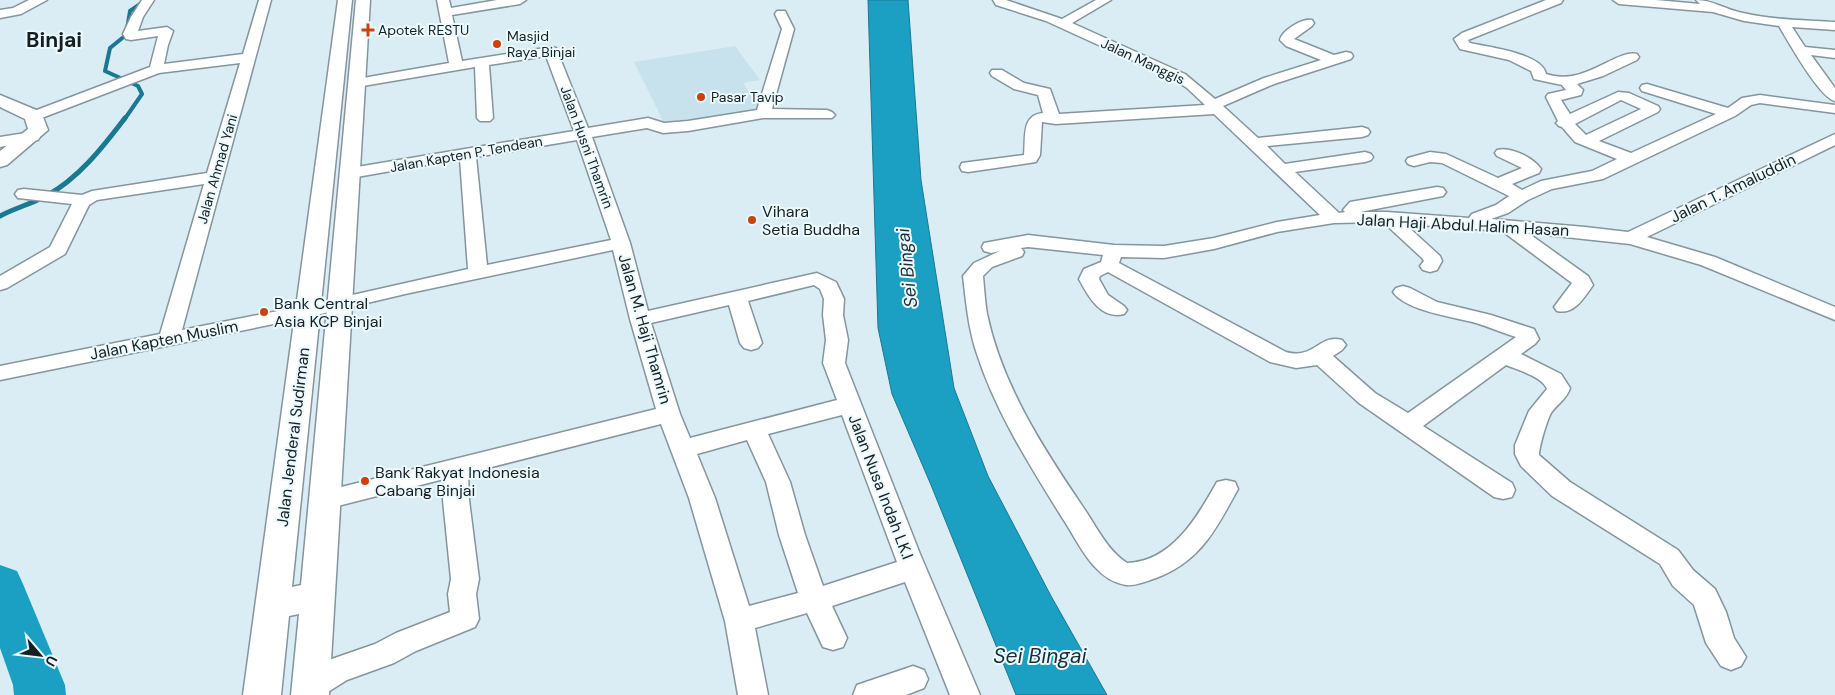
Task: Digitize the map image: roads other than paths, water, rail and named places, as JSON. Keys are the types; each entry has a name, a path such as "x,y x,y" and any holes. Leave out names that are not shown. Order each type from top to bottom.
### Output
{"main road":[{"name":"Jalan Jenderal Sudirman","path":"311,690 351,173 349,95 354,4"},
{"name":"Jalan Jenderal Sudirman","path":"262,695 321,205 349,95"},
{"path":"0,100 34,116 38,130 32,137 0,161"},
{"path":"321,205 348,200"},
{"path":"302,367 336,359"},
{"path":"273,606 319,595"}],"street":[{"path":"0,14 17,11 26,4 41,0"},
{"path":"148,0 137,17 130,34 131,36 167,31 150,72"},
{"name":"Jalan Ahmad Yani","path":"169,338 265,0"},
{"path":"456,66 445,6 520,0"},
{"name":"Jalan Manggis","path":"999,0 1000,2 1062,24 1180,77 1192,85 1282,169 1342,218"},
{"path":"1062,24 1105,0"},
{"path":"1557,0 1467,36 1461,39 1462,42 1465,46 1524,61 1537,67 1539,76 1542,78 1600,88 1621,88"},
{"path":"1619,0 1706,4 1732,15 1835,26"},
{"path":"763,114 788,29 781,14"},
{"path":"1782,21 1799,50 1835,97"},
{"path":"968,167 1030,159 1032,156 1035,120 1038,118 1052,117 1062,119 1216,107 1269,81 1340,58 1291,44 1287,40 1287,37 1308,22"},
{"path":"1799,50 1835,54"},
{"name":"Jalan Husni Thamrin","path":"482,63 551,51 601,181 621,244"},
{"path":"1572,82 1632,57"},
{"path":"34,116 150,72 247,58"},
{"path":"349,95 456,66 482,63 485,118"},
{"path":"997,74 1020,86 1045,92 1052,117"},
{"path":"1816,74 1835,77"},
{"path":"1572,82 1576,92 1552,98 1564,115 1564,123 1574,134 1586,141 1631,158"},
{"path":"1647,88 1730,113"},
{"path":"1746,88 1760,99"},
{"path":"1564,123 1618,96 1624,96 1653,109 1586,141"},
{"path":"1476,224 1478,218 1502,209 1522,196 1547,185 1597,175 1730,113 1747,101 1760,99 1835,109"},
{"name":"Jalan Kapten P. Tendean","path":"351,173 648,123 663,128 763,114 827,115"},
{"path":"1254,143 1362,132"},
{"path":"0,142 32,137"},
{"name":"Jalan T. Amaluddin","path":"1631,238 1835,139"},
{"path":"1498,184 1533,169 1529,165 1504,153"},
{"path":"468,154 478,274"},
{"path":"1282,169 1364,157"},
{"path":"1414,161 1430,157 1446,159 1522,196"},
{"path":"32,195 84,200 92,196 215,177"},
{"path":"1342,218 1356,206 1437,192"},
{"path":"0,284 58,250 84,200"},
{"path":"1387,217 1431,256 1433,261 1430,266"},
{"name":"Jalan Haji Abdul Halim Hasan","path":"991,248 1020,241 1046,242 1112,258 1177,251 1277,226 1342,218 1387,217 1509,228 1585,232 1631,238 1708,260 1835,314"},
{"path":"1509,228 1581,280 1583,285 1564,307"},
{"path":"1046,242 983,264 975,271 973,283 981,335 1008,404 1034,451 1102,557 1116,572 1132,576 1165,563 1188,548 1204,526 1226,489"},
{"name":"Jalan Kapten Muslim","path":"0,373 308,311 341,302 621,244"},
{"name":"Jalan M. Haji Thamrin","path":"621,244 640,318 669,414 702,498 739,621 753,695"},
{"path":"1117,310 1100,299 1089,279 1091,273 1112,258 1278,357 1295,362 1309,362 1327,350 1367,398 1503,490"},
{"name":"Jalan Nusa Indah LK.I","path":"736,296 817,280 829,286 834,299 833,314 837,340 834,363 849,404 864,436 913,570 965,695"},
{"path":"1402,292 1430,306 1484,319 1527,334 1528,339 1417,418 1412,422 1411,426"},
{"path":"640,318 736,296 751,343"},
{"path":"1506,356 1553,379 1559,388 1558,392 1540,411 1537,424 1526,445 1530,460 1561,489 1669,557 1683,578 1704,597 1712,612 1721,643 1731,657"},
{"path":"682,449 849,404"},
{"path":"326,500 669,414"},
{"path":"754,429 778,482 800,561 814,599 833,638"},
{"path":"311,690 337,670 384,654 406,642 464,620 462,594 465,579 456,500 456,467"},
{"path":"739,621 842,592 887,575 913,570"},
{"path":"868,695 914,679"}],"water":[{"name":"Sei Bingai","path":"868,0 908,0 921,180 954,388 988,476 1051,596 1107,695 1016,695 892,394 878,328"}],"waterway":[{"path":"124,120 142,94 138,86 105,71 110,48 126,35 130,11 146,0"},
{"path":"0,216 46,196 69,181 99,151 125,118"},
{"path":"0,584 39,685 40,695"}],"place":[{"name":"Apotek RESTU","path":"368,30"},
{"name":"Masjid Raya Binjai","path":"497,44"},
{"name":"Pasar Tavip","path":"701,97"},
{"name":"Vihara Setia Buddha","path":"752,220"},
{"name":"Bank Central Asia KCP Binjai","path":"264,312"},
{"name":"Bank Rakyat Indonesia Cabang Binjai","path":"365,481"}],"district":[{"name":"Binjai","path":"54,40"}]}
